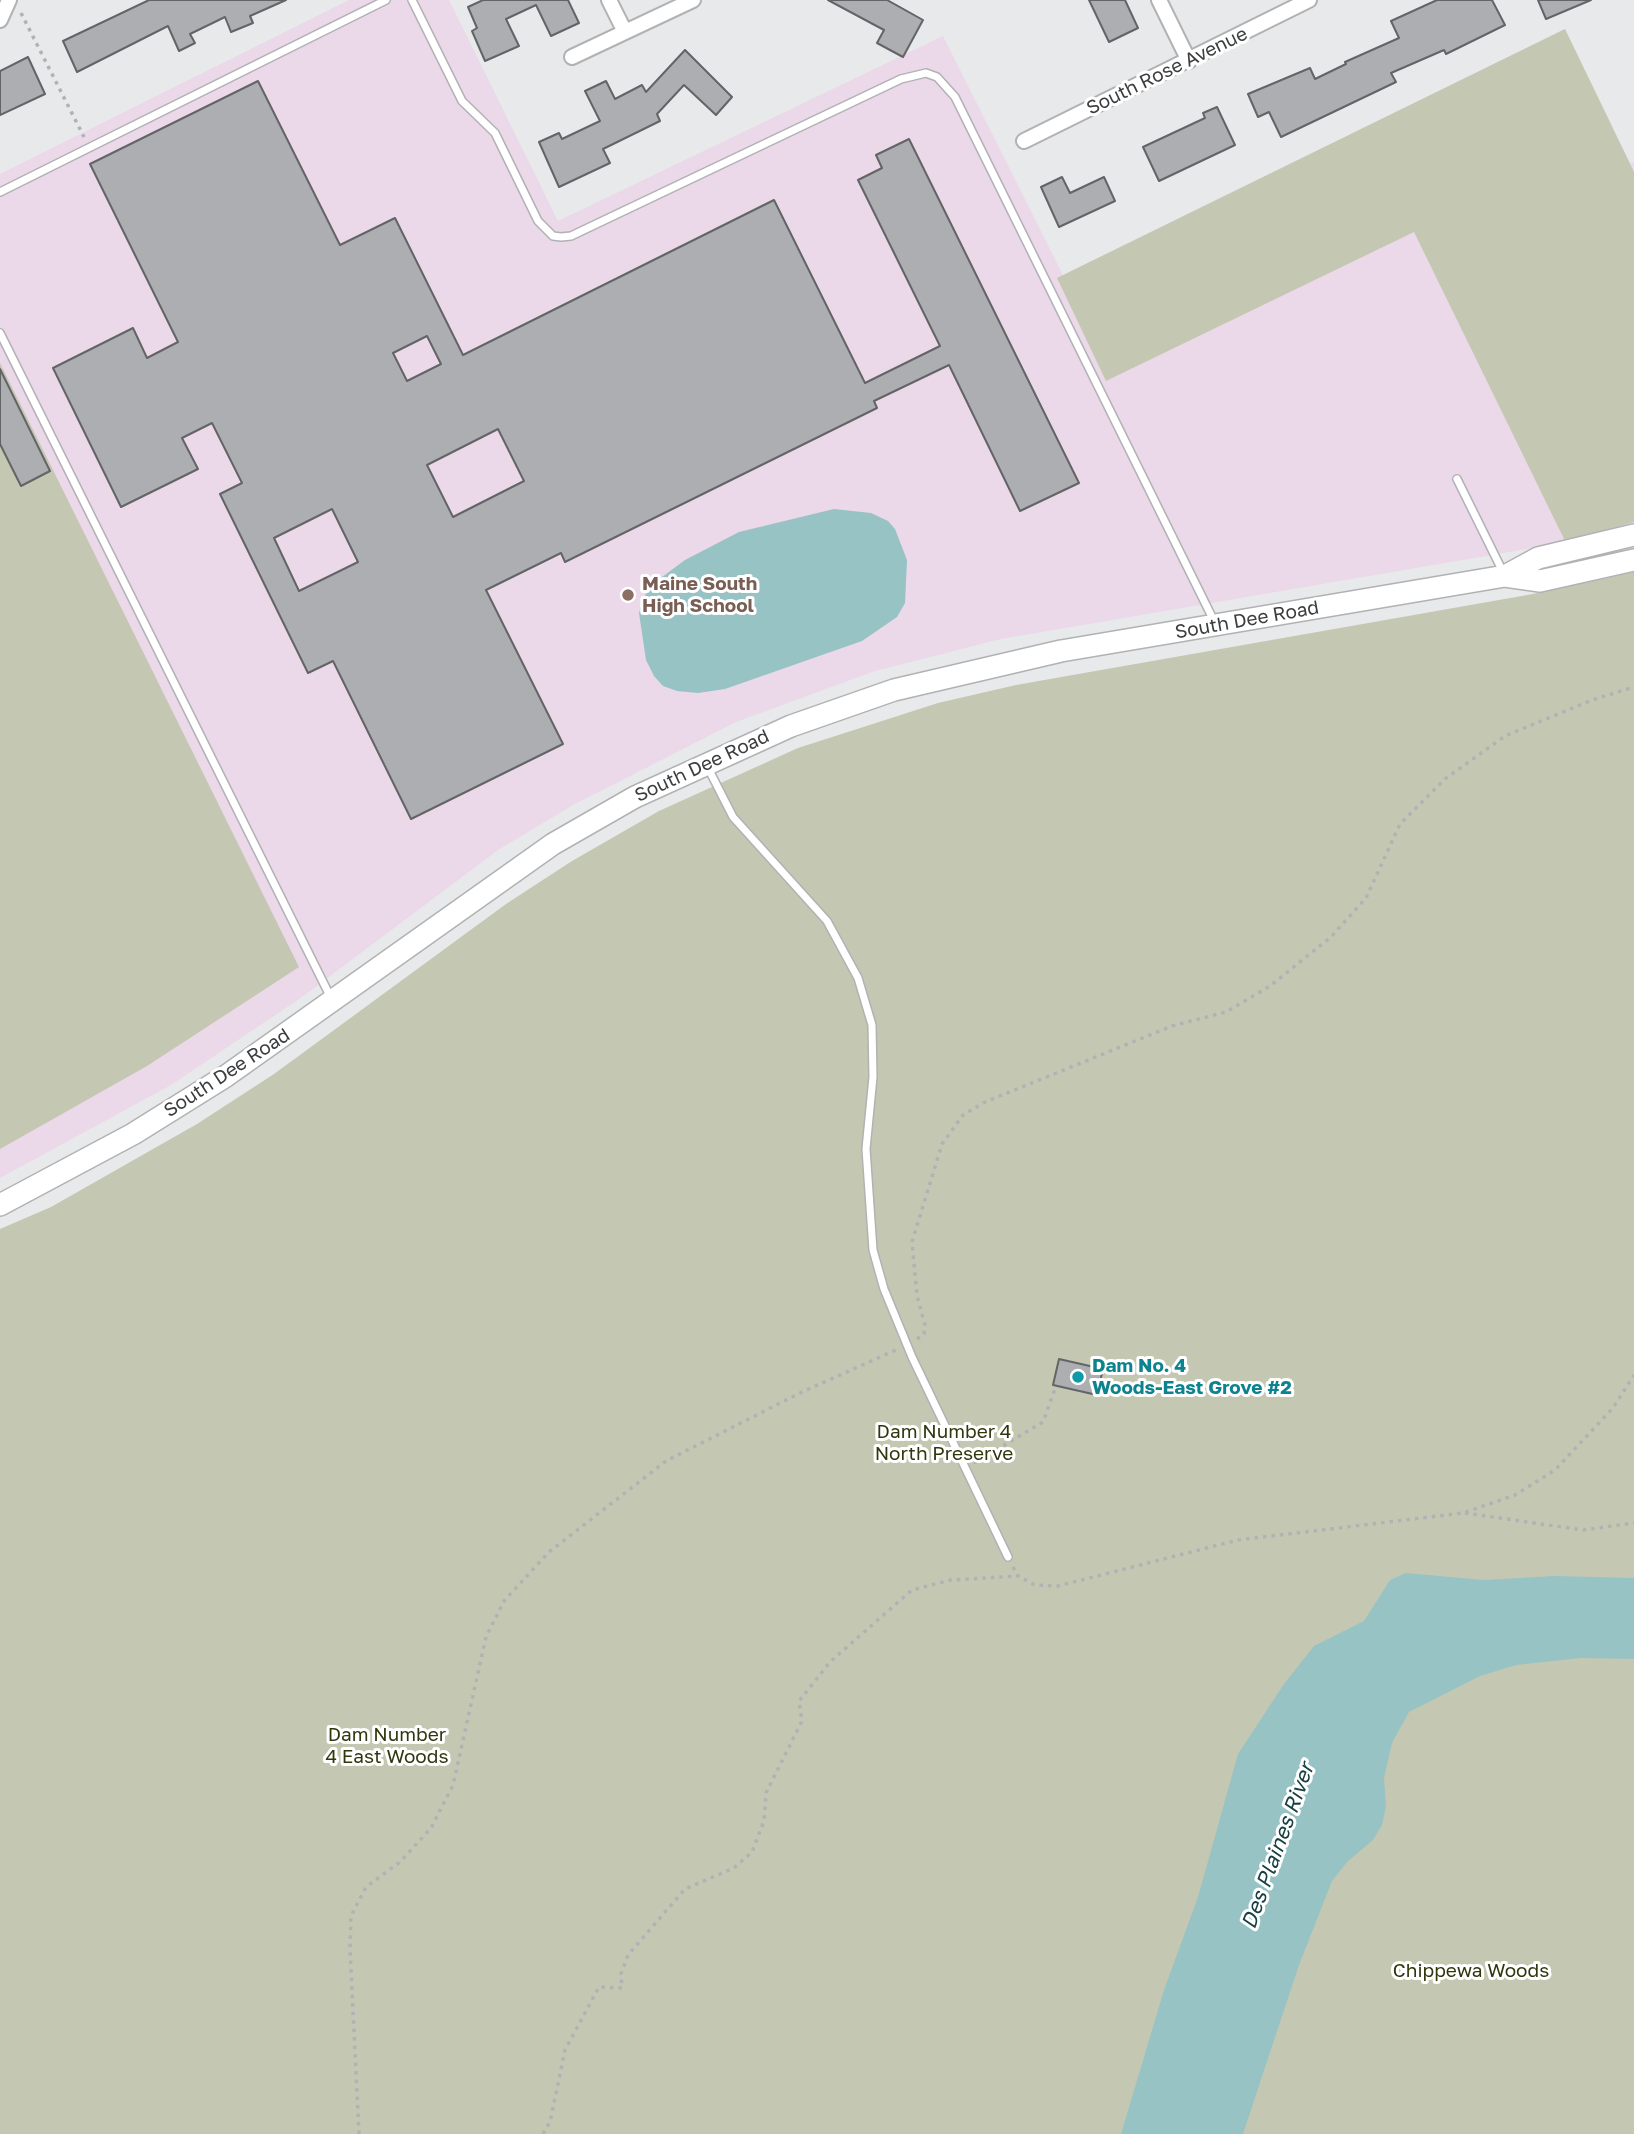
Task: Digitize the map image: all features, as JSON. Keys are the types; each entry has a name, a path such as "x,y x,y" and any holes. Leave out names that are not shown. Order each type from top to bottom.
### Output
{"main road":[{"name":"South Dee Road","path":"1505,576 1538,558 1634,534"},
{"name":"South Dee Road","path":"0,1205 133,1134 226,1076 553,844 635,797 705,762 790,726 907,687 1061,651 1505,576 1540,581 1634,560"}],"street":[{"path":"609,0 625,32"},
{"path":"572,57 693,0"},
{"path":"1159,0 1189,61"},
{"name":"South Rose Avenue","path":"1024,141 1309,0"},
{"path":"0,20 7,2"}],"lane":[{"path":"0,192 386,0"},
{"path":"412,0 462,102 495,133 538,221 553,236 570,236 901,79 926,73 937,77 955,97 1216,625"},
{"path":"0,333 333,1001"},
{"path":"1457,479 1505,576"},
{"path":"705,762 733,817 827,921 858,978 872,1025 873,1077 866,1149 873,1250 884,1289 912,1357 1008,1557"}],"path":[{"path":"7,2 23,13 89,148"},
{"path":"914,1340 924,1334 925,1325 917,1296 912,1242 942,1144 963,1115 985,1102 1172,1026 1226,1012 1270,985 1331,937 1367,898 1400,824 1445,779 1505,736 1592,700 1634,687"},
{"path":"359,2134 351,1916 366,1887 400,1863 431,1828 453,1785 486,1637 504,1601 549,1552 666,1461 800,1393 897,1350"},
{"path":"543,2134 550,2122 565,2050 599,1987 622,1988 621,1975 628,1955 685,1889 734,1868 752,1852 764,1822 766,1793 802,1721 799,1701 830,1662 912,1590 951,1580 1018,1576 1035,1585 1058,1586 1238,1540 1463,1513 1515,1495 1555,1470 1613,1408 1634,1375"},
{"path":"966,1467 1043,1422 1056,1386"},
{"path":"1463,1513 1583,1530 1634,1522"},
{"path":"1008,1557 1018,1576"}],"shaded area":[{"name":"Maine South High School","path":"349,0 449,0 558,221 943,36 1063,275 1565,29 1630,163 1634,162 1634,522 1556,544 1001,639 875,671 736,722 573,805 498,850 302,997 171,1085 0,1178 0,174"}],"green space":[{"path":"1565,29 1634,172 1634,522 1565,541 1414,232 1106,381 1057,278"},
{"path":"0,363 299,967 147,1066 0,1149"},
{"name":"Dam Number 4 North Preserve","path":"1634,572 1634,2134 0,2134 0,1229 51,1207 197,1124 274,1074 506,904 572,861 659,811 798,748 938,703 1016,685 1533,594"}],"water":[{"path":"834,509 871,513 888,521 895,529 907,560 905,603 897,617 862,641 725,689 698,693 677,691 663,686 646,660 639,613 644,597 654,583 685,560 739,532"},
{"name":"Des Plaines River","path":"1406,1573 1484,1580 1555,1576 1634,1578 1634,1659 1581,1658 1516,1665 1480,1676 1409,1712 1392,1743 1384,1778 1386,1806 1382,1825 1373,1840 1347,1862 1332,1881 1299,1965 1243,2134 1121,2134 1164,1990 1198,1897 1238,1754 1284,1684 1314,1646 1364,1621 1390,1580"}],"building":[{"path":"149,0 286,0 250,16 253,23 231,32 225,17 190,34 195,43 179,51 168,26 77,72 63,41"},
{"path":"483,0 568,0 579,23 551,36 536,5 506,19 519,46 485,61 472,31 477,28 468,7"},
{"path":"828,0 887,0 923,20 903,57 877,43 884,30"},
{"path":"1089,0 1125,0 1138,28 1109,42"},
{"path":"1437,0 1492,0 1505,25 1446,54 1444,50 1391,73 1396,82 1281,137 1269,112 1258,117 1248,94 1310,68 1315,79 1346,64 1345,62 1399,38 1391,21"},
{"path":"1538,0 1591,0 1546,19"},
{"path":"685,50 732,97 716,115 684,85 657,114 660,121 603,149 610,163 559,187 539,142 559,133 562,139 600,121 585,91 606,81 615,99 642,85 646,92"},
{"path":"28,57 45,94 0,115 0,71"},
{"path":"258,81 340,245 395,218 463,355 774,200 865,383 940,346 858,180 882,168 876,155 909,139 1079,483 1020,511 949,365 874,401 877,408 565,562 561,553 486,590 563,744 411,819 333,661 308,673 220,494 242,483 212,423 182,438 198,469 121,507 53,368 133,328 147,358 178,342 90,164","holes":["427,336 441,364 407,381 393,353","498,429 524,481 453,517 427,465","332,509 358,562 299,591 274,538"]},
{"path":"1217,107 1235,145 1159,181 1143,147 1205,118 1203,113"},
{"path":"1062,177 1070,193 1104,177 1115,201 1059,227 1041,187"},
{"path":"0,369 50,471 21,486 0,444"},
{"name":"Dam No. 4 Woods-East Grove #2","path":"1059,1359 1103,1369 1097,1395 1053,1385"}],"place":[{"name":"Maine South High School","path":"628,595"},
{"name":"Dam No. 4 Woods-East Grove #2","path":"1078,1377"}],"park label":[{"name":"Dam Number 4 East Woods","path":"387,1746"},
{"name":"Chippewa Woods","path":"1471,1971"}]}
